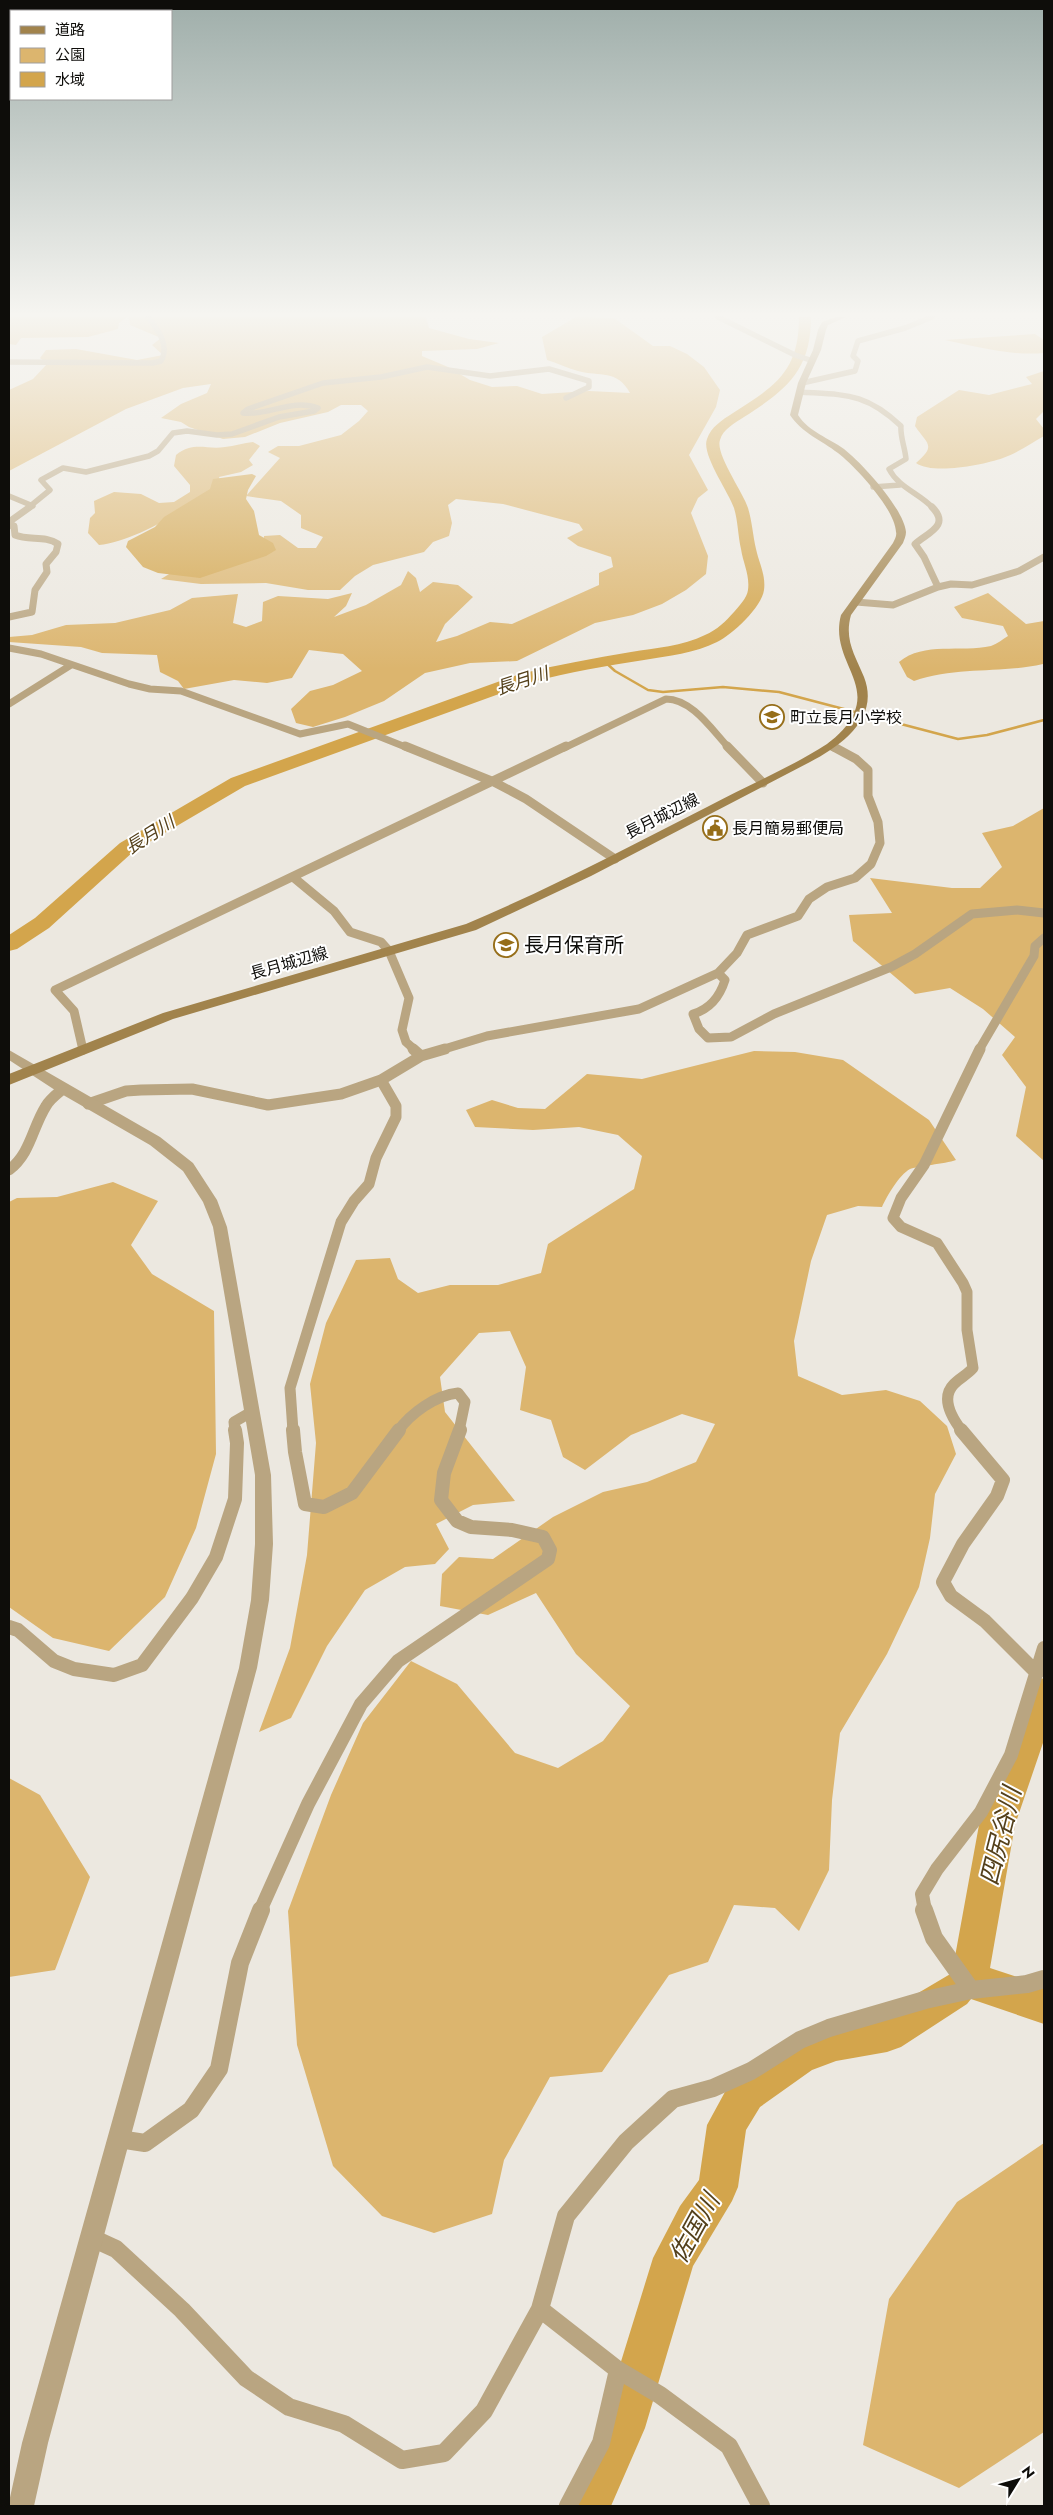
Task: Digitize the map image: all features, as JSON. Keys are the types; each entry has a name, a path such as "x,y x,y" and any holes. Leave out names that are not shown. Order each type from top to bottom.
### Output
{"main road":[{"name":"長月城辺線","path":"9,1080 209,1003 389,951 496,917 614,859 831,746 852,726 862,709 861,685 841,638 841,625 898,543 901,532 893,512 844,453 817,434"}],"street":[{"path":"9,617 32,612 35,590 47,572 46,564 56,552 58,544 52,539 44,537 19,537 15,535 16,529 14,526 9,523 33,506 50,490 41,480 59,470 69,468 86,472 149,456 158,451 171,434"},
{"path":"900,434 905,444 906,459 889,469 900,485 928,502 936,512 939,523 934,531 915,544 924,557 926,565 938,587"},
{"path":"873,487 900,485"},
{"path":"9,496 33,506"},
{"path":"856,602 893,605 938,587 982,583 1020,572 1044,557"},
{"path":"9,648 42,654 129,684 150,689 181,691 300,734 335,724 348,724 494,782 526,799 614,859"},
{"path":"9,704 71,665"},
{"path":"83,1050 74,1011 55,990 666,699 676,699 686,704 763,782"},
{"path":"88,1104 126,1091 192,1089 268,1105 341,1094 380,1080 421,1056 487,1036 640,1009 718,973 737,953 747,935 798,916 809,899 827,887 855,878 871,864 880,843 878,822 868,796 868,770 856,758 831,746"},
{"path":"293,877 334,911 350,932 381,942 389,951 403,980 409,998 402,1030 406,1042 421,1056"},
{"path":"718,973 725,980 721,994 699,1013 693,1014 699,1028 708,1038 721,1039 731,1037 774,1014 891,967 915,954 972,914 1017,910 1044,913"},
{"path":"1037,1673 985,1620 951,1596 943,1582 963,1544 997,1496 1003,1480 999,1470 960,1429 947,1404 948,1392 954,1383 968,1375 973,1368 967,1330 967,1292 937,1243 901,1227 893,1218 901,1198 924,1165 969,1068 1034,956 1035,946 1044,938"},
{"path":"9,1054 63,1090 155,1141 188,1167 210,1200 220,1227 253,1411 263,1475 264,1544 260,1600 248,1668 35,2443 21,2506"},
{"path":"119,2139 145,2143 191,2110 219,2069 240,1963 250,1933 308,1804 362,1704 398,1661 548,1559 550,1550 542,1537 512,1530 471,1527 457,1521 441,1500 444,1473 463,1421 465,1402 458,1393 445,1394 407,1419 352,1493 324,1507 305,1504 295,1452 290,1388 341,1222 354,1201 369,1184 376,1158 396,1116 396,1106 380,1080"},
{"path":"9,1170 15,1166 26,1151 47,1104 63,1090"},
{"path":"9,1626 18,1630 54,1661 74,1669 114,1675 142,1664 192,1598 216,1557 235,1499 237,1443 234,1422 253,1411"},
{"path":"972,1990 934,1938 925,1913 922,1894 937,1869 981,1812 1011,1755 1044,1648"},
{"path":"92,2238 116,2249 182,2310 246,2378 289,2407 344,2424 402,2460 444,2453 484,2412 540,2309 566,2216 626,2142 673,2099 720,2085 752,2071 800,2040 829,2028 926,2000 972,1990 1027,1984 1044,1979"},
{"path":"540,2309 618,2370 660,2394 729,2446 761,2506"},
{"path":"568,2506 601,2443 618,2370"}],"green space":[{"path":"9,434 78,434 9,471"},
{"path":"210,434 252,434 245,437 223,439"},
{"path":"701,434 689,455 708,490 698,498 691,513 708,556 706,574 686,590 662,604 633,615 595,623 517,661 470,663 425,673 384,701 345,717 313,727 296,723 291,709 310,691 333,685 362,671 343,654 309,650 292,678 267,683 234,680 184,689 178,681 160,672 157,655 102,653 81,647 9,642 9,637 32,635 66,625 115,623 170,610 192,598 238,594 233,623 246,627 262,621 263,602 278,596 328,599 352,593 346,606 334,617 366,605 401,585 408,571 416,578 420,592 433,582 458,585 473,597 445,624 436,642 457,636 490,622 512,624 599,585 599,573 613,567 611,557 578,546 567,538 583,530 579,524 503,504 456,499 448,505 452,523 449,536 433,542 424,552 373,565 355,576 340,590 308,590 266,583 201,584 161,579 179,568 263,550 264,536 280,535 298,548 316,548 323,537 301,528 301,515 281,501 246,496 280,458 268,452 278,446 299,446 341,435"},
{"path":"921,434 1044,434 1024,448 994,461 946,469 924,467 916,463 928,448"},
{"path":"253,442 260,446 249,460 253,465 241,472 219,477 221,484 163,522 129,537 99,545 88,533 90,518 95,513 94,501 114,492 141,494 159,503 174,502 190,492 190,485 174,466 176,455 182,451 194,447 218,448"},
{"path":"988,593 1026,624 1044,621 1043,664 1011,669 947,673 914,681 907,677 899,662 909,656 931,650 991,646 1008,636 1003,626 962,618 954,607"},
{"path":"1044,808 1044,1161 1016,1136 1026,1087 1002,1055 1015,1037 983,1009 950,988 915,994 853,941 849,915 892,913 870,878 952,888 980,888 1002,867 982,833 1013,826"},
{"path":"754,1051 795,1052 843,1060 929,1120 956,1160 910,1169 898,1181 882,1207 858,1206 827,1215 811,1261 794,1341 798,1376 842,1395 886,1390 920,1401 947,1426 956,1454 935,1494 930,1538 919,1587 887,1654 840,1733 832,1800 829,1870 799,1931 775,1908 734,1905 708,1962 669,1975 602,2072 550,2077 504,2160 492,2214 434,2233 382,2216 333,2166 297,2045 288,1911 331,1795 363,1723 411,1661 457,1684 515,1753 558,1768 603,1741 630,1706 576,1654 536,1593 488,1615 440,1606 442,1574 459,1557 493,1559 553,1517 603,1492 647,1482 696,1462 715,1424 682,1414 631,1435 585,1470 563,1457 551,1420 520,1410 526,1367 510,1331 479,1333 440,1377 445,1412 515,1501 473,1505 436,1524 449,1549 435,1564 405,1567 365,1590 327,1646 291,1718 259,1732 290,1648 307,1555 316,1443 310,1384 326,1323 356,1260 390,1258 398,1279 418,1293 450,1285 498,1285 541,1273 548,1244 634,1189 642,1156 618,1135 579,1127 533,1130 475,1127 466,1110 492,1100 518,1108 545,1109 587,1074 642,1079"},
{"path":"113,1182 158,1201 131,1245 152,1274 214,1311 216,1454 196,1528 165,1597 109,1651 53,1638 9,1607 9,1202 17,1198 57,1197"},
{"path":"9,1778 40,1795 90,1877 55,1970 9,1977"},
{"path":"1044,2143 1044,2432 959,2488 863,2445 889,2299 957,2202"}],"water":[{"path":"252,474 256,476 248,490 246,499 254,511 259,535 273,543 276,550 266,556 200,578 158,573 143,567 126,547 128,541 155,527 164,517 210,489 213,479"}],"waterway":[{"name":"長月川","path":"9,944 42,923 127,847 238,782 526,678 565,668 678,649 711,639 731,626 749,604 756,591 755,569 749,552 741,508 721,466 713,455 712,442 715,434"},
{"path":"604,661 615,671 648,690 663,692 723,687 779,692 958,739 987,735 1044,720"},
{"name":"四尻谷川","path":"969,1981 997,1825 1044,1694"},
{"name":"佐国川","path":"977,1983 1044,2005"},
{"name":"佐国川","path":"588,2506 623,2428 674,2258 695,2221 718,2187 727,2125 746,2093 801,2054 836,2042 887,2033 954,1991"}],"place":[{"name":"町立長月小学校","path":"772,717"},
{"name":"長月簡易郵便局","path":"715,828"},
{"name":"長月保育所","path":"506,945"}]}
